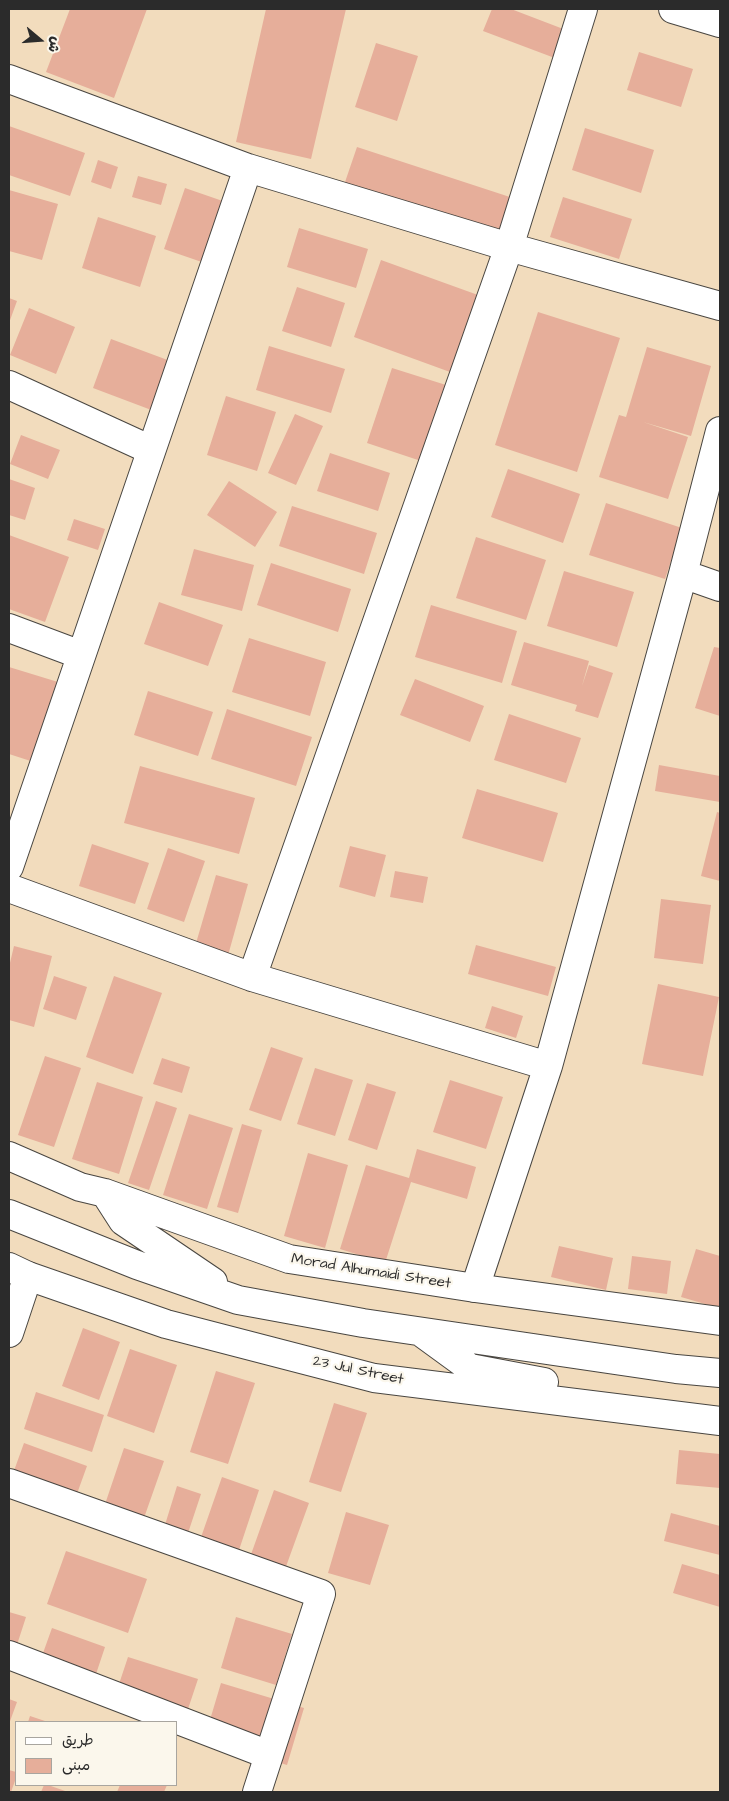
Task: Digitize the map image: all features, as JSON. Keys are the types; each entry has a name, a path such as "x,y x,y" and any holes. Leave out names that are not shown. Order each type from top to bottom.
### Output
{"street":[{"path":"252,977 508,247 583,9"},
{"path":"673,9 720,23"},
{"path":"9,78 248,168 508,247 720,306"},
{"path":"9,867 248,168"},
{"path":"9,385 151,450"},
{"path":"475,1288 548,1066 683,574 720,431"},
{"path":"683,574 720,587"},
{"path":"9,628 81,655"},
{"path":"9,888 252,977 548,1066"},
{"name":"Morad Alhumaidi Street","path":"9,1156 80,1187 105,1193 289,1259 475,1288 720,1321"},
{"path":"105,1193 124,1221 238,1300"},
{"path":"9,1214 137,1265 238,1300 419,1331 676,1369 720,1373"},
{"path":"9,1333 18,1271"},
{"name":"23 Jul Street","path":"18,1271 166,1324 374,1378 720,1421"},
{"path":"419,1331 470,1368 535,1381 597,1387 630,1396 653,1413"},
{"path":"9,1483 321,1594 257,1792"},
{"path":"9,1654 269,1755"}],"building":[{"path":"70,9 147,9 114,98 46,72"},
{"path":"266,9 346,9 311,159 236,142"},
{"path":"492,9 511,9 579,35 568,63 483,31"},
{"path":"376,43 418,56 397,121 355,107"},
{"path":"639,52 693,69 681,107 627,90"},
{"path":"9,126 85,153 70,196 9,175"},
{"path":"585,128 654,150 641,193 572,170"},
{"path":"357,147 516,199 504,237 344,185"},
{"path":"98,160 118,167 111,189 91,182"},
{"path":"138,176 167,184 161,205 132,197"},
{"path":"185,188 243,208 222,269 164,249"},
{"path":"9,190 58,204 42,260 9,251"},
{"path":"563,197 632,219 619,259 550,237"},
{"path":"98,217 156,236 140,287 82,268"},
{"path":"299,228 368,249 356,288 287,267"},
{"path":"381,260 478,295 450,372 354,337"},
{"path":"297,287 345,303 331,347 282,331"},
{"path":"9,298 17,301 9,323"},
{"path":"29,308 75,327 56,374 10,355"},
{"path":"538,312 620,338 577,472 495,445"},
{"path":"111,339 173,362 154,411 93,388"},
{"path":"269,346 345,369 331,413 256,390"},
{"path":"647,347 711,366 691,436 643,422 688,437 668,499 599,477 619,415 626,417"},
{"path":"392,368 446,385 421,461 367,443"},
{"path":"226,396 276,412 257,471 207,455"},
{"path":"295,414 323,426 296,485 268,473"},
{"path":"21,435 60,450 48,479 10,464"},
{"path":"330,453 390,473 378,511 317,491"},
{"path":"508,469 580,494 563,543 491,517"},
{"path":"9,479 35,488 25,520 9,515"},
{"path":"229,481 277,512 255,547 207,515"},
{"path":"606,503 682,528 665,579 589,555"},
{"path":"292,506 377,533 364,574 279,546"},
{"path":"74,519 105,529 98,550 67,540"},
{"path":"9,535 69,557 45,622 9,609"},
{"path":"476,537 546,560 526,620 456,598"},
{"path":"194,549 254,565 242,611 181,595"},
{"path":"271,563 351,589 338,632 257,605"},
{"path":"564,571 634,592 617,647 547,626"},
{"path":"159,602 223,625 208,666 144,644"},
{"path":"431,605 517,631 502,683 415,657"},
{"path":"249,638 326,662 310,716 232,692"},
{"path":"524,642 589,661 582,686 589,665 613,673 598,718 575,711 577,705 511,685"},
{"path":"714,647 720,648 720,716 695,708"},
{"path":"9,667 71,686 46,766 9,754"},
{"path":"415,679 484,706 470,742 400,715"},
{"path":"148,691 213,712 198,756 134,735"},
{"path":"227,709 312,737 296,786 211,759"},
{"path":"509,714 581,738 566,783 494,760"},
{"path":"659,765 720,776 720,802 655,791"},
{"path":"140,766 255,798 239,854 124,823"},
{"path":"477,789 558,813 543,862 462,838"},
{"path":"717,812 720,813 720,881 701,876"},
{"path":"92,844 149,863 135,904 79,886"},
{"path":"350,846 386,855 375,897 339,887"},
{"path":"168,848 205,861 184,922 147,909"},
{"path":"395,871 428,877 423,903 390,897"},
{"path":"216,875 248,884 227,959 194,950"},
{"path":"661,899 711,905 703,964 654,958"},
{"path":"476,945 556,967 548,996 468,974"},
{"path":"14,946 52,956 34,1027 9,1020 9,967"},
{"path":"54,976 87,987 76,1020 43,1009"},
{"path":"114,976 162,993 133,1074 86,1057"},
{"path":"658,984 719,997 703,1076 642,1064"},
{"path":"492,1006 523,1016 516,1038 485,1028"},
{"path":"271,1047 303,1058 281,1121 249,1110"},
{"path":"45,1056 81,1068 54,1147 18,1135"},
{"path":"162,1058 190,1067 182,1093 153,1084"},
{"path":"315,1068 353,1080 335,1136 297,1124"},
{"path":"450,1080 503,1097 486,1149 433,1132"},
{"path":"97,1082 143,1097 119,1174 72,1159"},
{"path":"367,1083 396,1092 377,1150 348,1140"},
{"path":"156,1101 177,1108 149,1190 128,1183"},
{"path":"189,1114 233,1128 207,1209 163,1195"},
{"path":"242,1124 262,1130 238,1213 217,1207"},
{"path":"417,1149 476,1167 467,1199 411,1182 385,1263 340,1249 366,1165 409,1178"},
{"path":"308,1153 348,1165 325,1248 284,1236"},
{"path":"559,1246 613,1258 606,1290 551,1277"},
{"path":"696,1249 720,1256 719,1308 681,1297"},
{"path":"632,1256 671,1261 667,1294 628,1289"},
{"path":"83,1328 120,1342 99,1400 62,1386"},
{"path":"130,1349 177,1365 154,1433 107,1416"},
{"path":"216,1371 255,1383 228,1464 190,1452"},
{"path":"36,1392 104,1415 92,1452 24,1429"},
{"path":"334,1403 367,1413 341,1492 309,1482"},
{"path":"24,1443 87,1466 74,1502 11,1479"},
{"path":"124,1448 164,1461 138,1535 99,1522"},
{"path":"679,1450 720,1454 720,1488 676,1484"},
{"path":"222,1477 259,1490 237,1556 199,1543"},
{"path":"177,1486 201,1494 187,1536 164,1528"},
{"path":"274,1490 309,1503 284,1572 249,1560"},
{"path":"346,1512 389,1525 370,1585 328,1573"},
{"path":"671,1513 720,1526 720,1555 664,1541"},
{"path":"66,1551 147,1579 128,1633 47,1604"},
{"path":"682,1564 720,1575 720,1607 673,1593"},
{"path":"9,1612 26,1617 14,1654 9,1653"},
{"path":"236,1617 292,1634 276,1685 221,1668"},
{"path":"52,1628 105,1647 92,1686 38,1667"},
{"path":"128,1657 198,1679 184,1721 114,1699"},
{"path":"221,1683 304,1708 287,1765 204,1740"},
{"path":"9,1699 17,1702 9,1724"},
{"path":"30,1716 45,1721 28,1721"},
{"path":"9,1770 15,1772 15,1781 11,1792 9,1792"},
{"path":"44,1786 51,1786 68,1792 41,1792"},
{"path":"120,1786 167,1786 164,1792 117,1792"}]}
